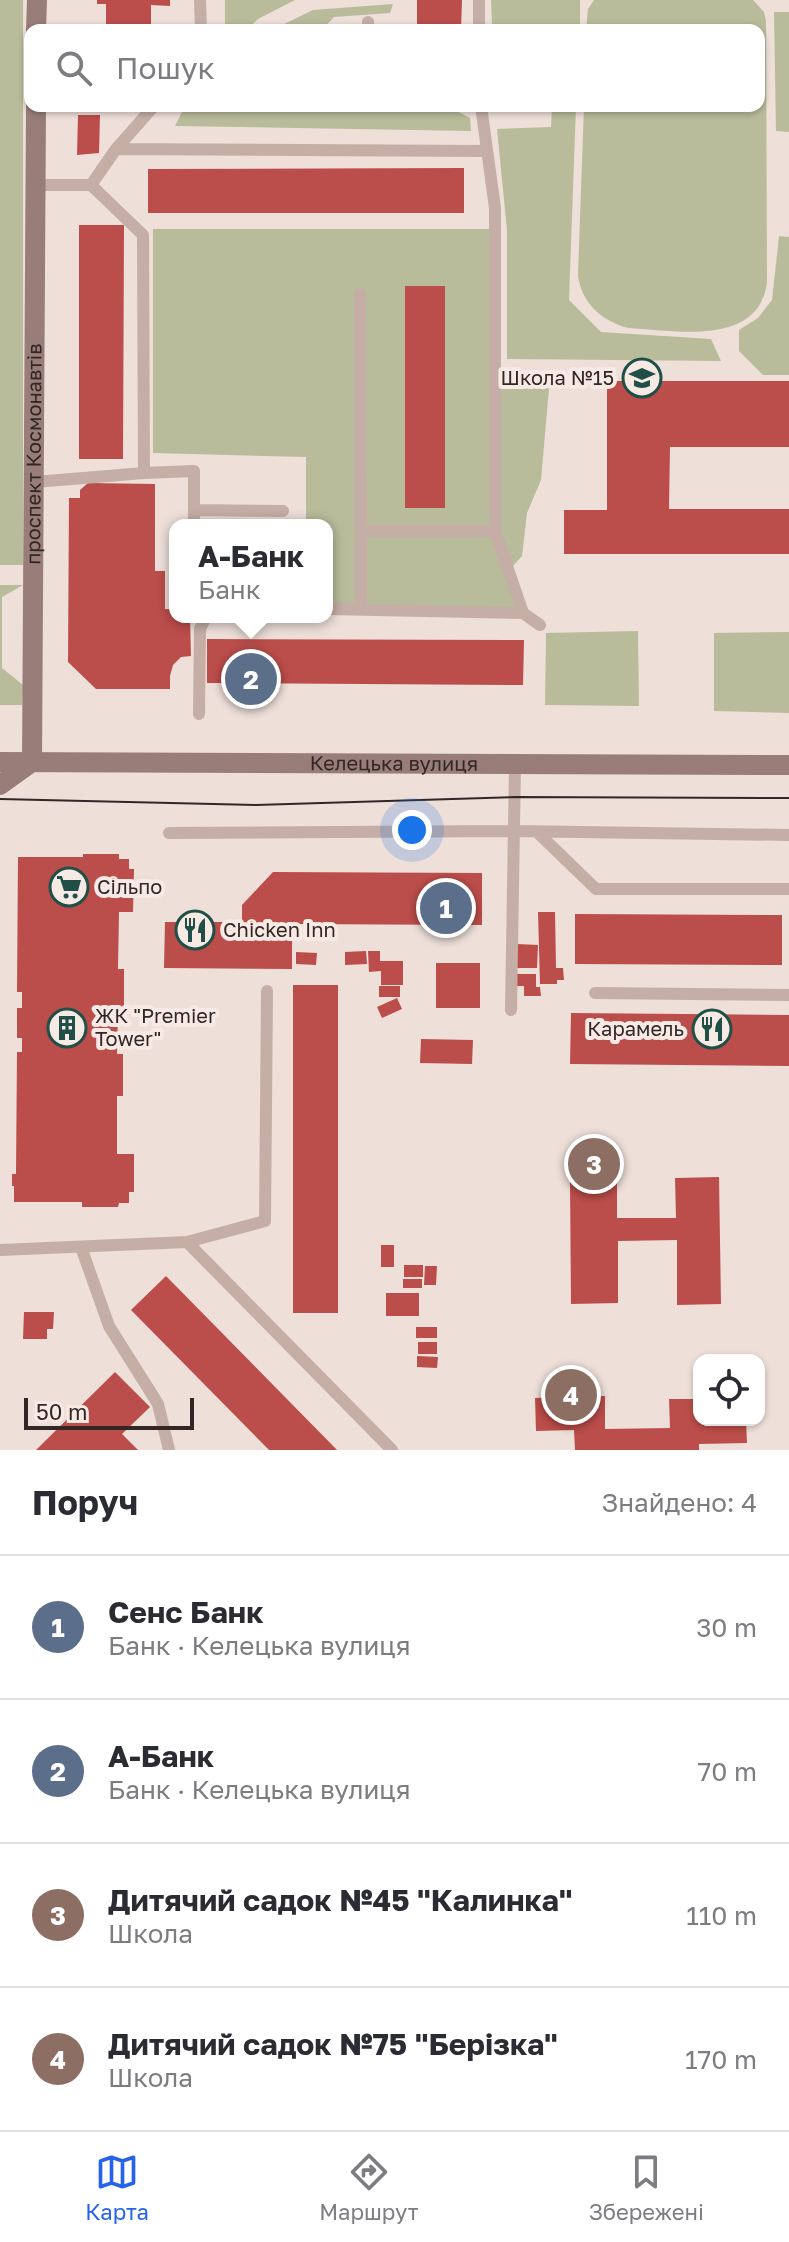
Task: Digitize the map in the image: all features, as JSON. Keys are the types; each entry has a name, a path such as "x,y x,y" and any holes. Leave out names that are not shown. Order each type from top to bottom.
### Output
{"main road":[{"path":"36,24 37,0"},
{"name":"проспект Космонавтів","path":"32,762 36,112"},
{"name":"Келецька вулиця","path":"0,762 789,765"},
{"path":"0,785 32,762"}],"lane":[{"path":"200,0 201,24"},
{"path":"479,0 479,24"},
{"path":"91,185 116,149 149,112"},
{"path":"482,112 495,208 495,531 523,613"},
{"path":"116,149 485,151"},
{"path":"35,185 91,185 143,235 144,473"},
{"path":"360,294 361,609"},
{"path":"35,482 194,471 194,519"},
{"path":"194,510 283,511"},
{"path":"361,531 495,531"},
{"path":"333,609 523,613 540,625"},
{"path":"199,714 200,629 203,623"},
{"path":"511,1010 515,764"},
{"path":"169,833 514,831 789,835"},
{"path":"537,832 596,889 789,889"},
{"path":"0,1250 187,1242 265,1221 267,991"},
{"path":"595,993 789,995"},
{"path":"187,1242 392,1450"},
{"path":"81,1247 109,1326 158,1404 169,1450"}],"green space":[{"path":"0,0 23,0 23,565 0,565"},
{"path":"225,0 295,0 252,24 225,24"},
{"path":"491,0 580,0 580,24 492,24"},
{"path":"594,0 753,0 764,12 766,21 767,283 760,304 748,318 711,331 628,328 609,321 588,302 578,275 584,112 765,112 765,24 587,24 588,9"},
{"path":"393,4 390,13 334,17 328,24 284,24 313,10"},
{"path":"774,12 789,12 789,132 776,131"},
{"path":"182,112 458,112 470,118 471,131 175,126"},
{"path":"552,112 576,112 569,300 601,332 711,339 721,361 507,359 507,230 497,129 551,127"},
{"path":"153,229 495,229 495,531 523,613 333,609 333,519 306,519 306,457 153,453"},
{"path":"779,236 789,237 789,375 763,375 739,351 739,330 758,318 772,300"},
{"path":"501,377 550,377 541,480 527,513 522,556 512,567 500,530"},
{"path":"0,585 23,585 2,597 2,668 23,685 22,705 0,705"},
{"path":"638,631 639,706 545,705 546,633"},
{"path":"789,632 789,713 714,711 714,633"}],"building":[{"path":"97,0 170,0 170,6 151,5 151,24 106,24 106,4 97,4"},
{"path":"417,0 462,0 461,24 417,24"},
{"path":"78,115 100,115 99,153 77,155"},
{"path":"464,168 464,213 148,213 148,169"},
{"path":"79,225 124,225 123,459 79,459"},
{"path":"405,286 445,286 445,508 405,508"},
{"path":"607,381 789,381 789,447 670,447 669,509 789,509 789,554 564,554 564,510 607,510"},
{"path":"88,483 155,484 155,571 165,571 165,609 169,609 169,623 190,623 191,656 181,657 173,665 170,689 96,689 68,662 69,498 80,498 80,490"},
{"path":"207,639 524,640 523,685 207,683"},
{"name":"ЖК \"Premier Tower\"","path":"83,854 119,854 119,859 129,859 129,869 134,869 133,912 119,912 118,969 124,969 124,1011 118,1011 117,1054 123,1054 123,1096 117,1096 117,1154 134,1154 134,1192 129,1192 129,1203 119,1203 118,1207 82,1207 82,1202 14,1202 12,1174 16,1174 17,1052 22,1052 22,1038 17,1038 17,1008 22,1008 22,992 17,992 18,857 83,857"},
{"path":"273,872 482,873 482,925 292,924 292,969 164,968 165,922 242,922 242,905"},
{"path":"538,912 555,912 556,968 563,968 564,980 557,980 557,984 540,984"},
{"path":"575,914 782,915 782,965 575,964"},
{"path":"517,944 538,945 537,968 517,968"},
{"path":"366,951 367,964 345,965 345,952"},
{"path":"368,951 380,951 380,961 403,961 403,985 381,985 381,971 369,972"},
{"path":"296,952 317,953 316,965 296,964"},
{"path":"436,963 480,963 480,1008 436,1008"},
{"path":"516,974 536,974 536,987 540,987 541,996 524,996 524,986 516,986"},
{"path":"293,985 338,985 338,1313 293,1313"},
{"path":"379,986 400,986 400,997 379,997"},
{"path":"397,998 402,1009 382,1018 377,1007"},
{"path":"571,1013 789,1015 789,1066 570,1064"},
{"path":"421,1039 473,1040 472,1064 420,1063"},
{"path":"719,1177 721,1304 677,1305 677,1240 618,1241 618,1303 571,1304 570,1180 617,1180 617,1218 676,1218 675,1178"},
{"path":"381,1245 394,1245 394,1267 381,1267"},
{"path":"404,1265 423,1265 423,1277 404,1277"},
{"path":"425,1266 437,1266 436,1285 424,1285"},
{"path":"166,1276 337,1450 269,1450 131,1310"},
{"path":"403,1279 422,1279 422,1288 403,1288"},
{"path":"386,1293 419,1293 419,1316 386,1316"},
{"path":"24,1312 54,1312 53,1329 47,1329 47,1339 23,1339"},
{"path":"416,1327 437,1327 437,1338 416,1338"},
{"path":"418,1342 437,1342 437,1354 418,1354"},
{"path":"417,1356 438,1357 437,1368 417,1367"},
{"path":"115,1372 150,1407 122,1434 138,1450 36,1450"},
{"path":"605,1396 605,1429 670,1428 669,1399 693,1399 693,1426 746,1426 747,1443 699,1444 699,1450 575,1450 574,1430 536,1431 535,1398"}],"tram line":[{"path":"0,799 256,805 515,797 789,798"}],"place":[{"name":"Школа №15","path":"642,378"},
{"name":"А-Банк","path":"251,679"},
{"name":"Сільпо","path":"69,887"},
{"name":"Сенс Банк","path":"446,908"},
{"name":"Chicken Inn","path":"195,930"},
{"name":"ЖК \"Premier Tower\"","path":"67,1028"},
{"name":"Карамель","path":"712,1029"},
{"name":"Дитячий садок №45 \"Калинка\"","path":"594,1164"},
{"name":"Дитячий садок №75 \"Берізка\"","path":"571,1395"}]}
